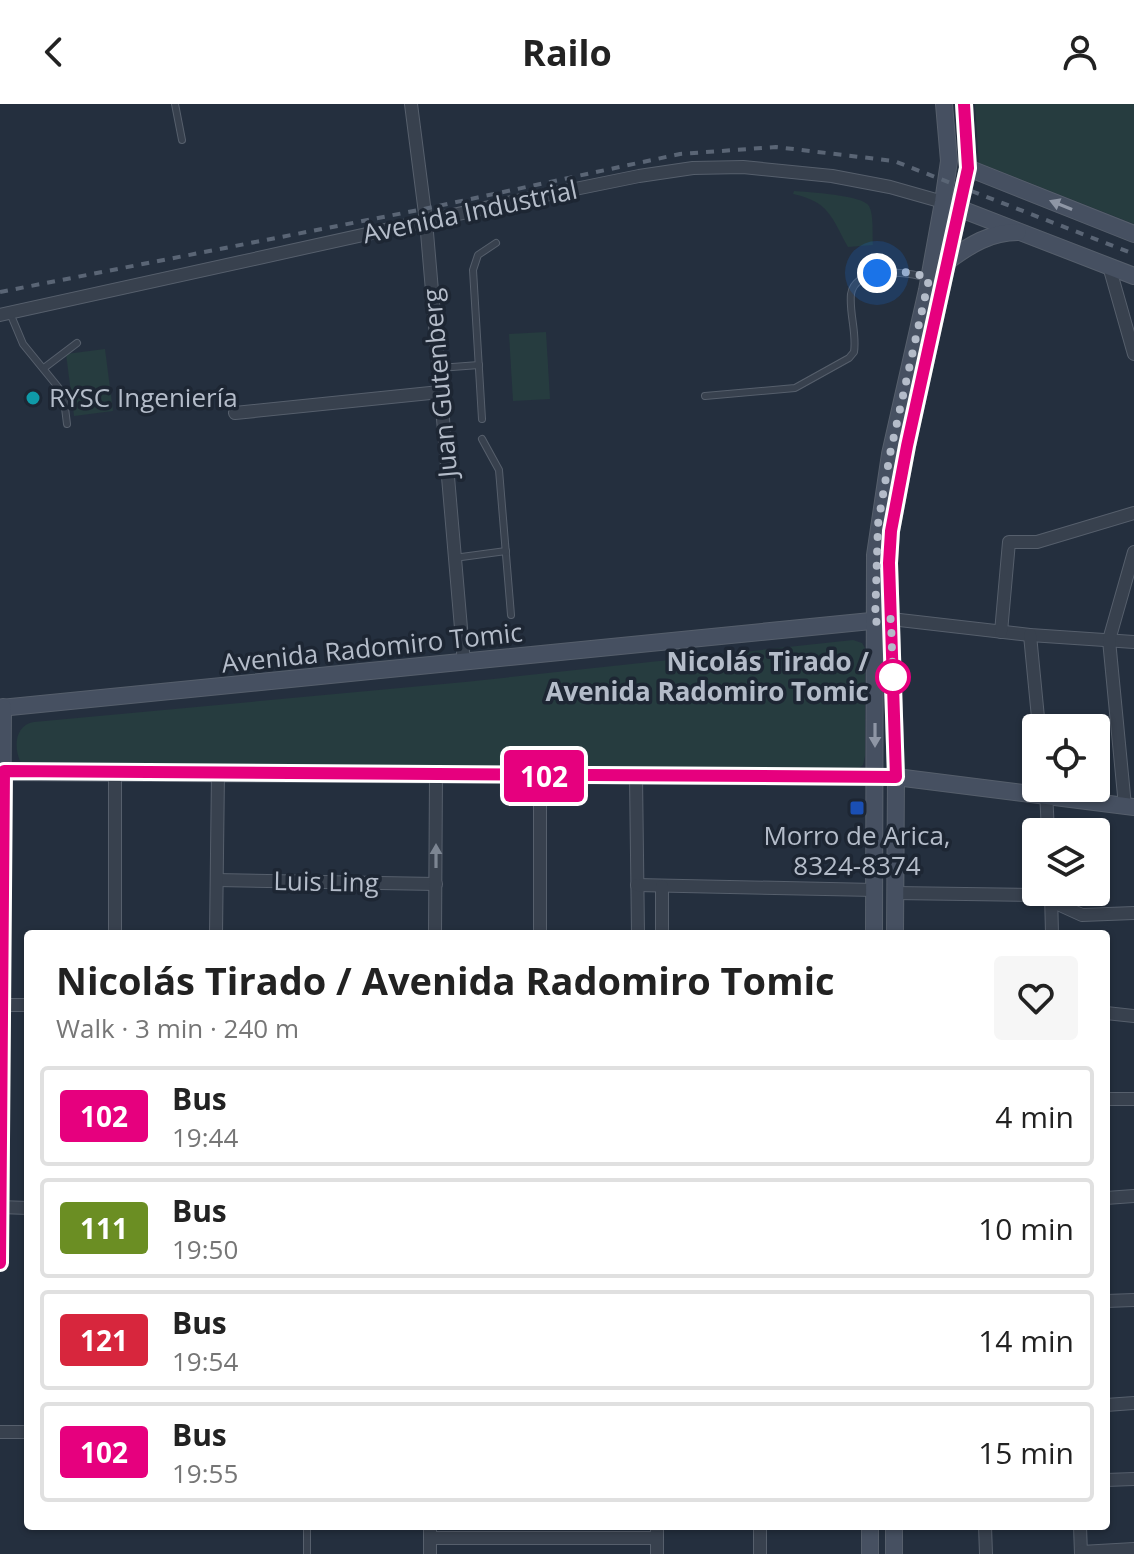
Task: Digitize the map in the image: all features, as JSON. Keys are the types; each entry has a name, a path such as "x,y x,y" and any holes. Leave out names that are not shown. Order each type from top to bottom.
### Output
{"main road":[{"path":"895,930 896,777 878,524 943,202 949,161 944,104"},
{"path":"874,930 875,777 891,531 925,357 961,209 968,168 964,104"},
{"path":"968,168 1134,234"},
{"path":"943,202 1134,276"},
{"path":"948,261 981,239 1002,232 1023,232"},
{"name":"Avenida Radomiro Tomic","path":"1,708 883,620"},
{"path":"0,1230 1,708"},
{"path":"2,772 896,777 1022,790"},
{"path":"1103,802 1129,806"},
{"path":"870,1530 870,1554"},
{"path":"894,1530 894,1554"}],"street":[{"name":"Juan Gutenberg","path":"411,104 426,221 464,663"},
{"name":"Avenida Industrial","path":"5,314 426,221 639,176 693,168 743,167 832,176 890,187 943,202"},
{"path":"1109,266 1134,354"},
{"path":"235,413 440,392"},
{"path":"1001,632 1009,542 1037,542 1134,513"},
{"path":"1129,806 1109,640 1134,552"},
{"path":"883,620 1134,642"},
{"path":"1030,635 1038,714"},
{"path":"115,772 115,930"},
{"path":"216,930 218,773"},
{"path":"435,930 436,775"},
{"path":"540,776 540,930"},
{"path":"636,776 638,930"},
{"name":"Luis Ling","path":"217,880 436,884"},
{"path":"637,885 875,890"},
{"path":"662,886 662,930"},
{"path":"895,893 1022,895"},
{"path":"1051,906 1052,930"},
{"path":"1067,906 1082,915 1134,913"},
{"path":"2,1005 24,1005"},
{"path":"1110,1013 1134,1016"},
{"path":"1110,1099 1134,1099"},
{"path":"1110,1198 1134,1196"},
{"path":"0,1207 24,1208"},
{"path":"1110,1301 1134,1300"},
{"path":"1110,1405 1134,1403"},
{"path":"0,1432 24,1432"},
{"path":"1110,1480 1134,1479"},
{"path":"760,1530 760,1554"},
{"path":"985,1530 986,1554"},
{"path":"1080,1530 1081,1553 1134,1549"},
{"path":"430,1554 430,1532 657,1532 657,1554"}],"lane":[{"path":"175,104 182,140"},
{"path":"482,419 473,270 478,255 496,243"},
{"path":"705,396 800,387 854,352 851,295 856,284 877,273 912,272 929,279"},
{"path":"5,314 23,344 58,387 64,400 67,424"},
{"path":"44,368 77,343"},
{"path":"438,368 479,365"},
{"path":"482,439 499,470 511,615"},
{"path":"454,558 506,551"},
{"path":"307,1530 307,1554"}],"green space":[{"path":"975,104 1134,104 1134,224 979,163"},
{"path":"794,191 865,202 872,214 873,245 848,247 828,212 814,201 793,194"},
{"path":"546,332 550,399 513,401 509,334"},
{"path":"105,349 113,411 74,416 66,354"},
{"path":"853,640 862,643 865,648 865,756 863,765 856,770 31,766 22,765 17,752 19,733 27,724 34,722 465,682"}],"railway":[{"path":"0,292 424,209 680,154 776,147 894,161 1134,254"}],"bus line":[{"name":"102","path":"0,1263 4,771 896,777 889,563 891,531 925,357 958,224 968,168 964,104"}],"place":[{"name":"RYSC Ingeniería","path":"33,398"},
{"name":"Nicolás Tirado / Avenida Radomiro Tomic","path":"893,677"},
{"name":"Morro de Arica, 8324-8374","path":"857,808"}],"route":[{"path":"877,273 912,272 929,279 890,454 875,555 875,622 891,619 893,682 893,677"}]}
